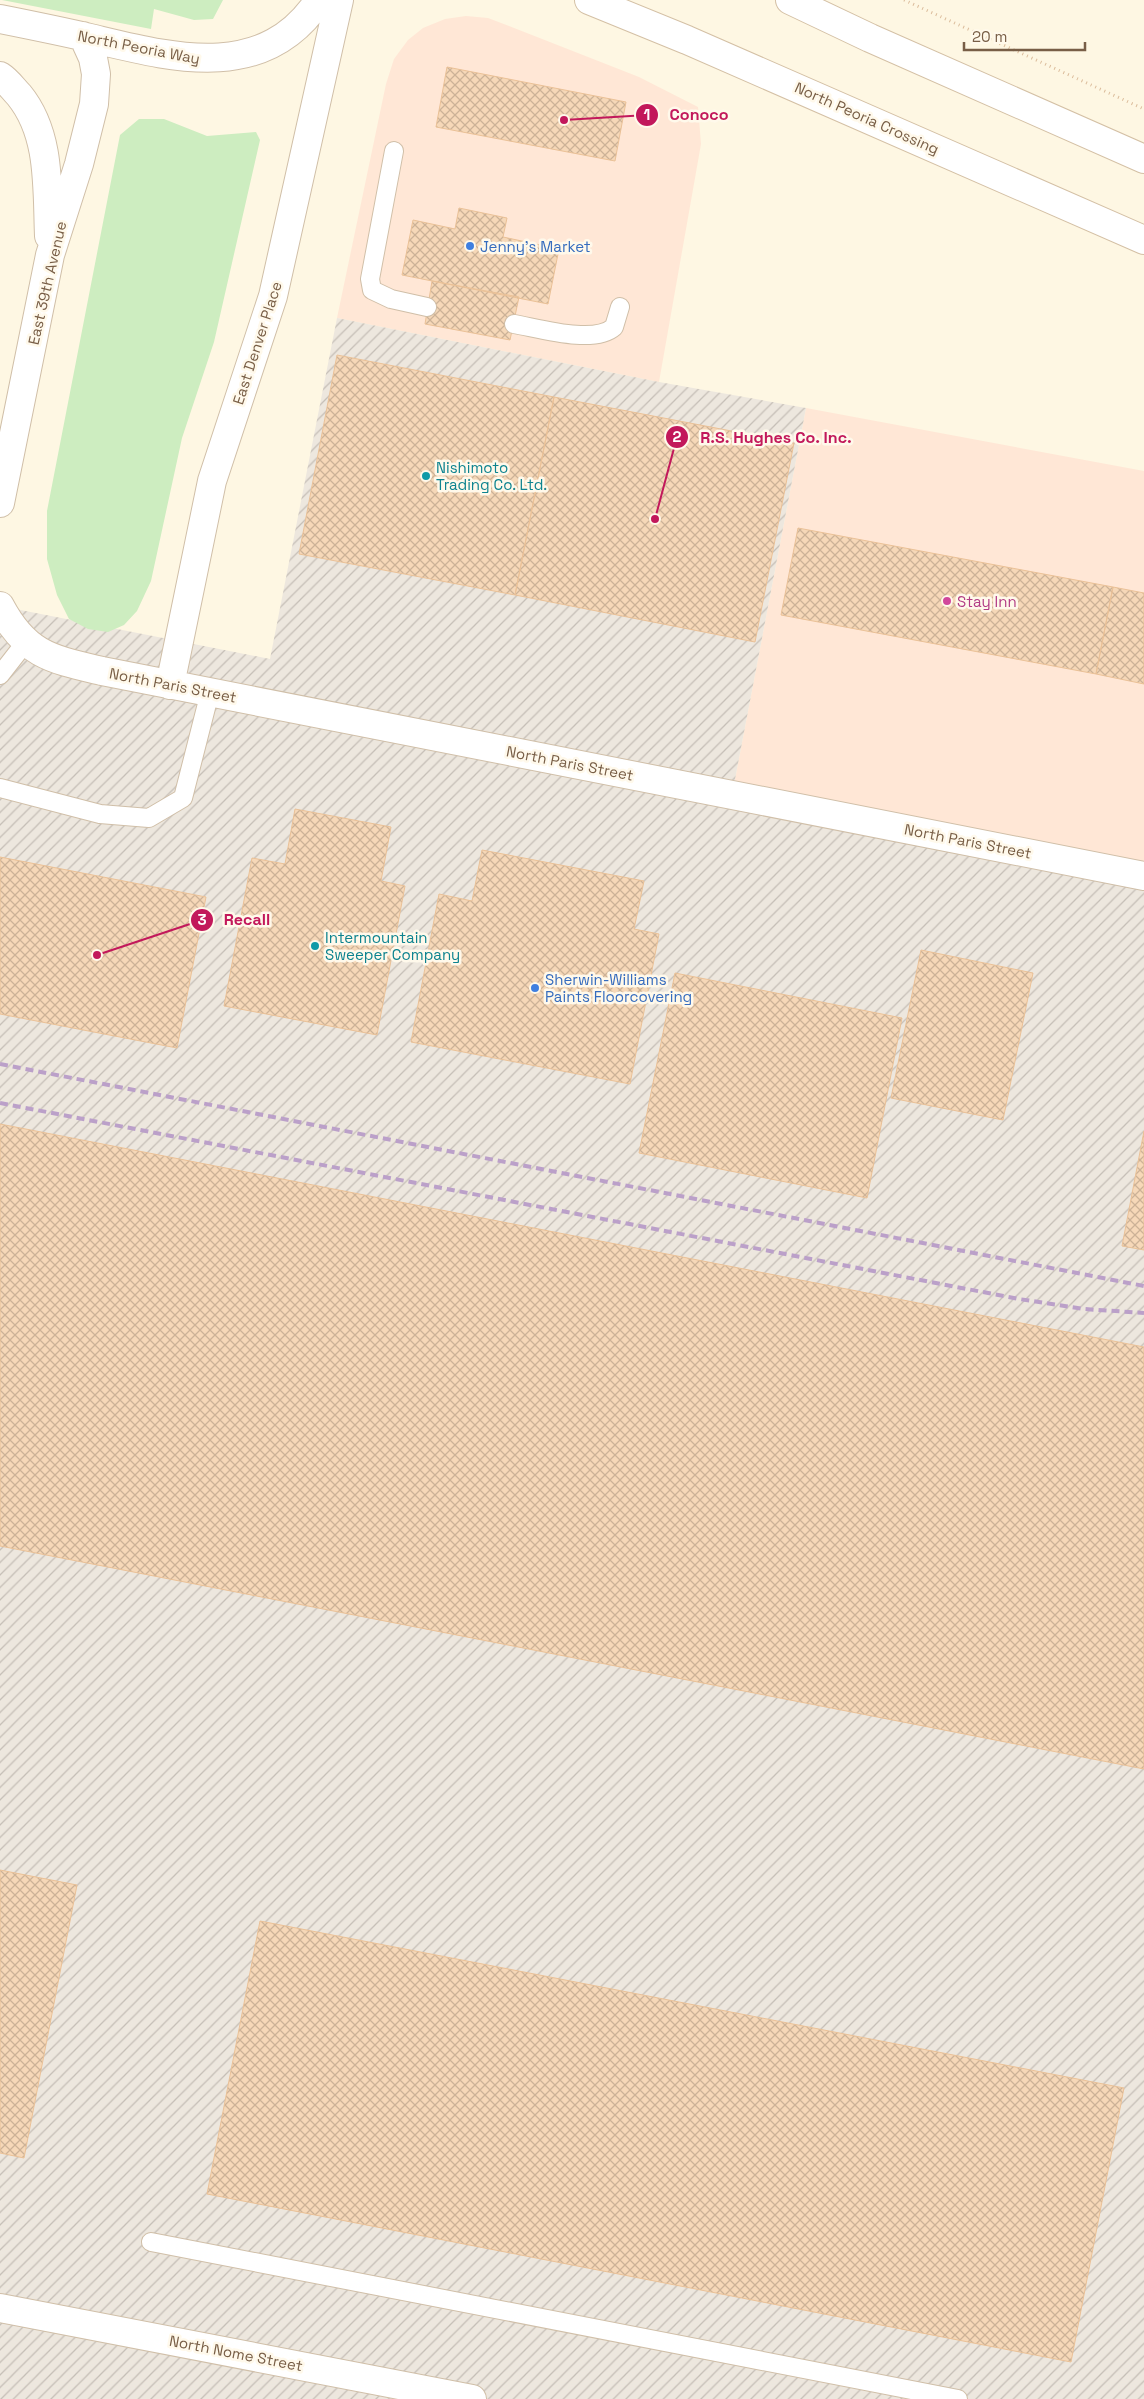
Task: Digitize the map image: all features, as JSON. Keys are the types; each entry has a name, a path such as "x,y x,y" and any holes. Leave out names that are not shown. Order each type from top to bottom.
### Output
{"street":[{"name":"North Peoria Way","path":"0,19 175,56 210,60 250,52 282,37 310,14 319,0"},
{"name":"East Denver Place","path":"170,684 212,481 271,306 339,0"},
{"name":"North Peoria Crossing","path":"589,0 712,50 1144,240"},
{"path":"790,0 870,38 1144,159"},
{"name":"East 39th Avenue","path":"0,503 50,255 81,156 94,104 96,74 93,58 83,36"},
{"path":"0,76 27,106 41,140 47,184 50,255"},
{"name":"North Paris Street","path":"12,624 42,653 66,662 1144,876"},
{"name":"North Nome Street","path":"0,2308 472,2399"}],"lane":[{"path":"394,151 370,279 372,290 382,296 428,307"},
{"path":"514,324 554,331 593,335 601,334 614,326 620,307"},
{"path":"0,675 12,624"},
{"path":"0,788 100,814 149,818 183,798 210,692"},
{"path":"151,2242 958,2399"}],"path":[{"path":"904,0 1144,109"}],"shaded area":[{"path":"466,16 488,18 509,26 639,77 698,107 701,144 659,382 337,318 386,84 394,59 408,40 423,28 445,19"},
{"path":"337,318 659,382 806,408 732,795 1144,876 1144,2399 0,2399 0,606 270,659"},
{"path":"806,408 1144,471 1144,876 732,795"}],"green space":[{"path":"2,0 223,0 213,19 194,20 154,9 151,29"},
{"path":"139,119 164,119 207,136 256,132 260,140 214,342 182,438 151,581 137,611 124,625 108,632 88,629 69,619 57,595 47,559 47,511 120,135"}],"building":[{"path":"447,67 626,102 615,161 436,127"},
{"path":"459,208 507,218 503,237 559,249 548,304 402,275 413,220 455,229"},
{"path":"432,281 519,297 510,340 425,324"},
{"name":"Nishimoto Trading Co. Ltd.","path":"337,355 554,397 515,595 299,554"},
{"path":"554,397 794,443 755,642 515,595"},
{"name":"Stay Inn","path":"798,528 1113,587 1096,674 781,615"},
{"path":"1113,587 1144,593 1144,684 1096,674"},
{"name":"Intermountain Sweeper Company","path":"295,809 391,827 381,881 405,886 377,1035 224,1006 252,858 285,864"},
{"name":"Sherwin-Williams Paints Floorcovering","path":"482,850 644,881 634,929 659,934 630,1084 411,1042 439,894 472,901"},
{"path":"0,857 206,897 177,1048 0,1014"},
{"path":"921,950 1033,973 1003,1120 891,1098"},
{"path":"675,973 902,1018 867,1198 639,1153"},
{"path":"0,1124 1144,1347 1144,1769 0,1546"},
{"path":"1144,1131 1144,1250 1122,1246"},
{"path":"0,1870 77,1885 24,2158 0,2153"},
{"path":"260,1921 1124,2088 1071,2362 207,2194"}],"railway":[{"path":"0,1064 1144,1286"},
{"path":"0,1103 1019,1299 1084,1309 1144,1313"}],"place":[{"name":"Conoco","path":"564,120"},
{"name":"Jenny's Market","path":"470,246"},
{"name":"Nishimoto Trading Co. Ltd.","path":"426,476"},
{"name":"R.S. Hughes Co. Inc.","path":"655,519"},
{"name":"Stay Inn","path":"947,601"},
{"name":"Intermountain Sweeper Company","path":"315,946"},
{"name":"Recall","path":"97,955"},
{"name":"Sherwin-Williams Paints Floorcovering","path":"535,988"}]}
